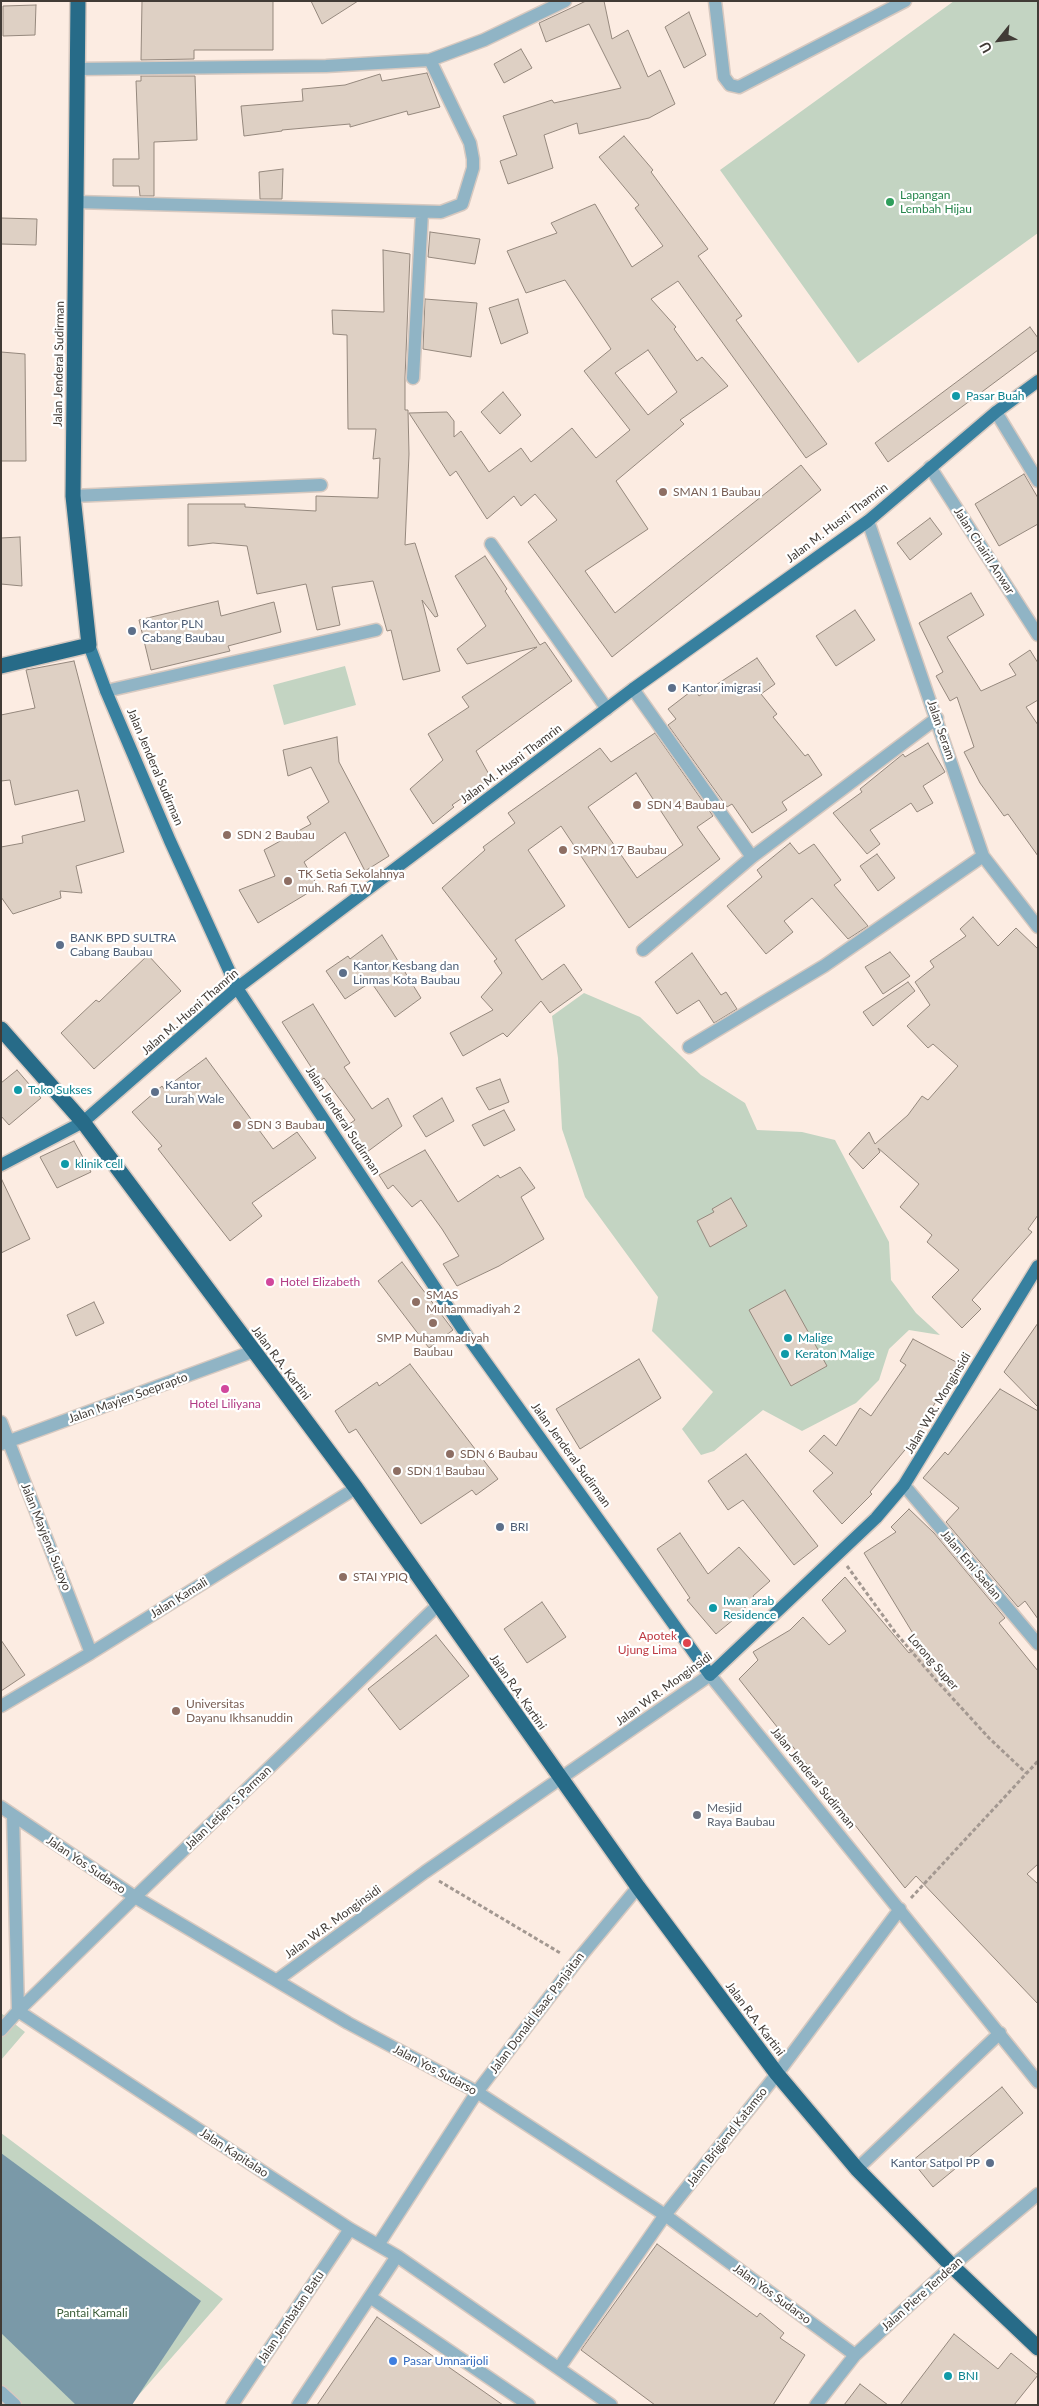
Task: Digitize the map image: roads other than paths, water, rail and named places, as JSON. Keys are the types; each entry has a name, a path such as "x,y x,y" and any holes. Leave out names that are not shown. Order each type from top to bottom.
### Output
{"highway":[{"name":"Jalan Jenderal Sudirman","path":"78,1 73,496 89,645"},
{"path":"1,666 89,645"},
{"name":"Jalan R.A. Kartini","path":"1,1029 83,1122 356,1488 638,1887 777,2074 857,2169 952,2266 1038,2348"}],"main road":[{"name":"Jalan M. Husni Thamrin","path":"1,1165 83,1122 237,988 633,689 868,521 996,412 1038,381"},
{"name":"Jalan Jenderal Sudirman","path":"89,645 106,691 237,988 467,1336 710,1675"},
{"name":"Jalan W.R. Monginsidi","path":"710,1675 876,1518 904,1485 1038,1266"}],"street":[{"path":"78,69 326,66 430,60 484,40 565,1"},
{"path":"715,1 724,77 730,85 739,87 905,1"},
{"path":"76,202 422,212 441,212 459,206 462,204 473,168 470,143 430,60"},
{"path":"413,378 422,212"},
{"path":"996,412 1038,481"},
{"name":"Jalan Chairil Anwar","path":"930,467 1038,635"},
{"path":"73,496 321,485"},
{"name":"Jalan Seram","path":"868,521 937,718 982,856 1038,927"},
{"path":"491,544 607,709"},
{"path":"106,691 376,630"},
{"path":"633,689 752,857"},
{"path":"643,950 752,857 937,718"},
{"path":"689,1047 824,966 982,856"},
{"name":"Jalan Mayjen Soeprapto","path":"5,1443 254,1351"},
{"name":"Jalan Mayjend Sutoyo","path":"1,1422 5,1443 91,1653"},
{"name":"Jalan Emi Saelan","path":"904,1485 1038,1644"},
{"name":"Jalan Kamali","path":"1,1706 91,1653 356,1488"},
{"name":"Jalan Letjen S Parman","path":"1,2030 18,2011 135,1897 438,1605"},
{"name":"Jalan W.R. Monginsidi","path":"277,1980 425,1872 710,1675"},
{"name":"Jalan Jenderal Sudirman","path":"710,1675 1038,2082"},
{"name":"Jalan Yos Sudarso","path":"1,1807 135,1897 348,2023 477,2092 665,2215 855,2355"},
{"path":"13,1815 18,2011"},
{"name":"Jalan Donald Isaac Panjaitan","path":"378,2245 477,2092 576,1962 638,1887"},
{"name":"Jalan Brigjend Katamso","path":"559,2368 665,2215 777,2074 900,1909"},
{"name":"Jalan Kapitalao","path":"18,2011 350,2229 397,2256 611,2405"},
{"path":"857,2169 1000,2033"},
{"name":"Jalan Piere Tendean","path":"816,2405 855,2355 952,2266 1038,2194"},
{"name":"Jalan Jembatan Batu","path":"232,2405 350,2229"},
{"path":"298,2405 397,2256"},
{"path":"370,2296 529,2405"},
{"path":"1,2392 15,2405"}],"water":[{"name":"Pantai Kamali","path":"1,2153 201,2301 132,2405 76,2405 1,2333"}],"place":[{"name":"Lapangan Lembah Hijau","path":"890,202"},
{"name":"Pasar Buah","path":"956,396"},
{"name":"SMAN 1 Baubau","path":"663,492"},
{"name":"Kantor PLN Cabang Baubau","path":"132,631"},
{"name":"Kantor imigrasi","path":"672,688"},
{"name":"SDN 4 Baubau","path":"637,805"},
{"name":"SDN 2 Baubau","path":"227,835"},
{"name":"SMPN 17 Baubau","path":"563,850"},
{"name":"TK Setia Sekolahnya muh. Rafi T.W","path":"288,881"},
{"name":"BANK BPD SULTRA Cabang Baubau","path":"60,945"},
{"name":"Kantor Kesbang dan Linmas Kota Baubau","path":"343,973"},
{"name":"Toko Sukses","path":"18,1090"},
{"name":"Kantor Lurah Wale","path":"155,1092"},
{"name":"SDN 3 Baubau","path":"237,1125"},
{"name":"klinik cell","path":"65,1164"},
{"name":"Hotel Elizabeth","path":"270,1282"},
{"name":"SMAS Muhammadiyah 2","path":"416,1302"},
{"name":"SMP Muhammadiyah Baubau","path":"433,1323"},
{"name":"Malige","path":"788,1338"},
{"name":"Keraton Malige","path":"785,1354"},
{"name":"Hotel Liliyana","path":"225,1389"},
{"name":"SDN 6 Baubau","path":"450,1454"},
{"name":"SDN 1 Baubau","path":"397,1471"},
{"name":"BRI","path":"500,1527"},
{"name":"STAI YPIQ","path":"343,1577"},
{"name":"Iwan arab Residence","path":"713,1608"},
{"name":"Apotek Ujung Lima","path":"687,1643"},
{"name":"Universitas Dayanu Ikhsanuddin","path":"176,1711"},
{"name":"Mesjid Raya Baubau","path":"697,1815"},
{"name":"Kantor Satpol PP","path":"990,2163"},
{"name":"Pasar Umnarijoli","path":"393,2361"},
{"name":"BNI","path":"948,2376"}]}
